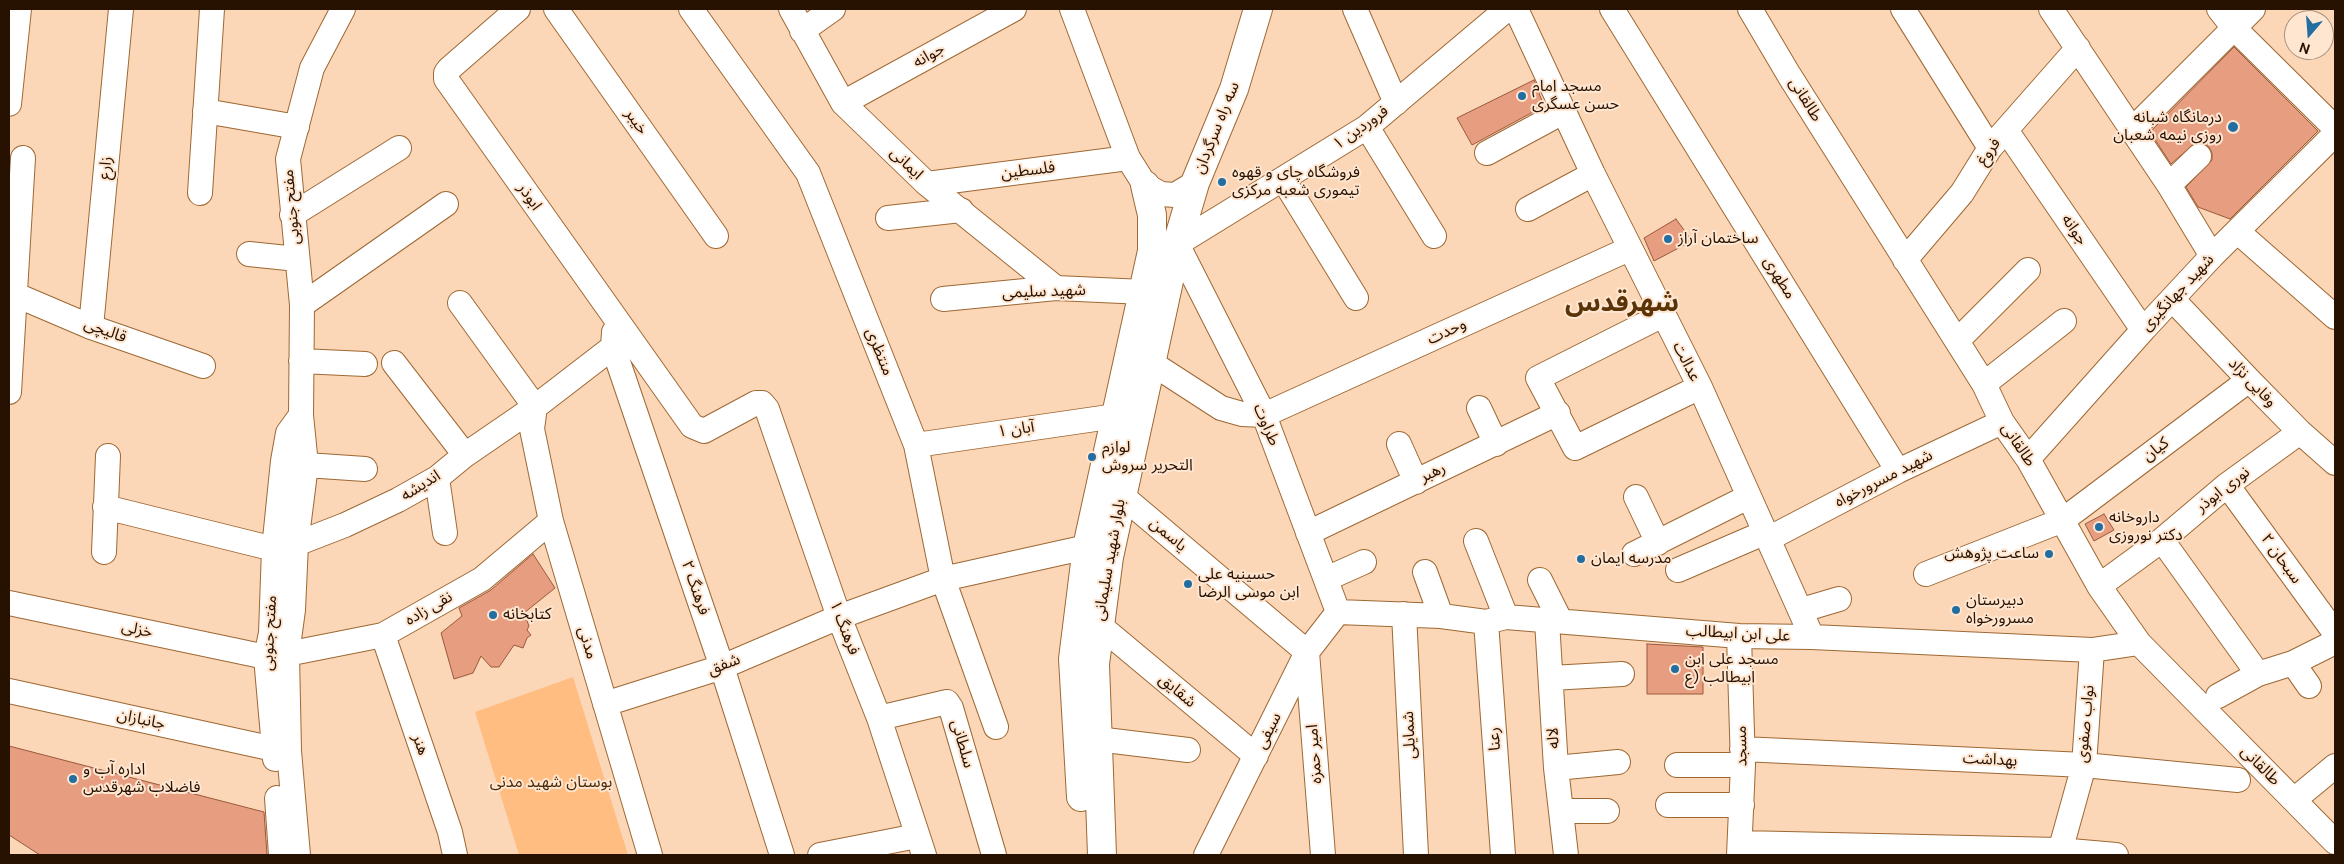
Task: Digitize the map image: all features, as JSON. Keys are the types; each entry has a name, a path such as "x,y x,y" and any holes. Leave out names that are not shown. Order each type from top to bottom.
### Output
{"main road":[{"name":"سه راه سرگردان","path":"1195,183 1234,89 1258,9"},
{"name":"بلوار شهید سلیمانی","path":"1102,855 1095,664 1099,625 1121,495 1177,244 1195,183"},
{"name":"بلوار شهید سلیمانی","path":"1084,855 1073,659 1087,547 1152,251 1152,215 1145,185"}],"street":[{"path":"9,104 19,9"},
{"name":"زارع","path":"91,327 121,9"},
{"path":"200,193 212,9"},
{"name":"مفتح جنوبی","path":"298,855 289,751 272,633 285,547 306,465 301,415 302,305 288,159 312,68 343,9"},
{"name":"خیبر","path":"556,9 716,236"},
{"name":"منتظری","path":"692,9 808,173 916,445 943,579 996,727"},
{"name":"ایمانی","path":"791,9 843,103 927,184 1056,288"},
{"path":"802,30 833,9"},
{"name":"جوانه","path":"843,103 1014,9"},
{"path":"1072,9 1128,158 1145,185"},
{"path":"1355,9 1396,103"},
{"name":"فروردین ۱","path":"1177,244 1367,127 1507,9"},
{"name":"عدالت","path":"1516,9 1629,249 1700,388 1748,497 1802,610 1812,636"},
{"name":"مطهری","path":"1612,9 1898,470"},
{"name":"طالقانی","path":"1750,9 1984,384 2002,422 2028,459 2099,586 2139,643 2335,842"},
{"path":"1903,9 1990,148"},
{"path":"2051,9 2169,185 2212,256"},
{"path":"2219,9 2234,28 2335,128"},
{"path":"2131,131 2253,9"},
{"name":"ابوذر","path":"503,14 446,73 446,79 615,320 692,426 704,431 756,403 762,403"},
{"name":"فروغ","path":"1905,260 1962,193 1990,148 2078,48"},
{"path":"205,111 297,127"},
{"path":"1487,153 1563,112"},
{"path":"1367,127 1434,236"},
{"name":"جوانه","path":"2006,130 2143,330"},
{"name":"شهید جهانگیری","path":"2028,459 2212,256 2335,134"},
{"path":"292,215 400,148"},
{"path":"2169,185 2199,156"},
{"path":"9,392 11,292 22,158"},
{"name":"فلسطین","path":"927,184 1128,158"},
{"path":"1528,209 1593,174"},
{"path":"1283,179 1356,298"},
{"name":"سه راه سرگردان","path":"1145,185 1161,194 1175,194 1195,183"},
{"path":"302,305 446,204"},
{"path":"888,218 961,210"},
{"path":"2238,232 2335,317"},
{"name":"طراوت","path":"1177,244 1264,415 1338,612"},
{"name":"وحدت","path":"1264,415 1629,249"},
{"path":"249,254 297,258"},
{"path":"1957,341 2028,270"},
{"name":"شهید سلیمی","path":"943,299 1056,288 1144,292"},
{"name":"قالیچی","path":"11,292 91,327 202,366"},
{"name":"وفایی نژاد","path":"2173,300 2248,380 2300,432 2335,463"},
{"path":"460,304 533,418"},
{"path":"1662,315 1538,378 1558,413 1574,448 1700,388"},
{"name":"فرهنگ ۲","path":"615,320 613,347 722,667 782,855"},
{"path":"1984,384 2064,321"},
{"name":"اندیشه","path":"285,547 345,526 437,478 465,455 533,418 613,347"},
{"path":"301,361 365,364"},
{"path":"1150,362 1222,408 1242,414 1264,415"},
{"path":"394,363 465,455"},
{"name":"کیان","path":"1926,574 2063,520 2248,380"},
{"name":"فرهنگ ۱","path":"762,403 767,408 839,617 879,718 920,845"},
{"path":"1479,408 1496,444"},
{"name":"رهبر","path":"1308,533 1558,413"},
{"name":"مفتح جنوبی","path":"285,547 283,461 288,434 301,415"},
{"name":"آبان ۱","path":"916,445 1116,416"},
{"name":"مدنی","path":"533,418 551,521 650,855"},
{"name":"شهید مسرورخواه","path":"1678,570 1766,536 1898,470 2002,422"},
{"name":"نوری ابوذر","path":"2099,586 2162,540 2227,485 2300,432"},
{"path":"1400,444 1416,482"},
{"path":"104,552 108,456"},
{"path":"306,465 365,469"},
{"path":"437,478 445,533"},
{"name":"سبحان ۲","path":"2227,485 2335,633"},
{"name":"یاسمن","path":"1121,495 1307,652"},
{"path":"1636,497 1658,543"},
{"path":"1634,554 1748,497"},
{"path":"105,507 285,547"},
{"name":"نقی زاده","path":"276,656 383,635 482,579 551,521"},
{"path":"2162,540 2258,674"},
{"name":"رعنا","path":"1476,542 1496,620 1503,855"},
{"name":"شفق","path":"605,704 722,667 839,617 943,579 1087,547"},
{"path":"1326,579 1364,562"},
{"path":"1425,572 1441,616"},
{"path":"1540,580 1553,621"},
{"path":"1802,610 1839,599"},
{"name":"خزلی","path":"9,603 276,656"},
{"name":"سیفی","path":"1206,855 1307,652 1338,612"},
{"name":"علی ابن ابیطالب","path":"1338,612 1553,621 1739,636 1812,636 2092,650 2139,643"},
{"name":"شمایلی","path":"1404,614 1416,855"},
{"name":"لاله","path":"1553,621 1551,678 1556,768 1566,855"},
{"name":"شقایق","path":"1099,625 1256,756"},
{"name":"هنر","path":"383,635 450,832 455,855"},
{"name":"مسجد","path":"1739,636 1742,757 1740,849"},
{"path":"2218,696 2258,674 2293,662 2335,642"},
{"name":"نواب صفوی","path":"2059,853 2084,765 2092,650"},
{"name":"امیر حمزه","path":"1307,652 1323,855"},
{"name":"مفتح جنوبی","path":"276,656 274,749 280,855"},
{"path":"2293,662 2309,686"},
{"path":"1551,678 1622,674"},
{"name":"جانبازان","path":"9,691 274,749"},
{"name":"سلطانی","path":"879,718 947,702 951,708 994,855"},
{"path":"1097,739 1188,750"},
{"name":"بهداشت","path":"1677,765 1742,757 2084,765 2238,780"},
{"path":"1556,768 1618,762"},
{"path":"2294,800 2335,766"},
{"path":"1668,805 1742,805"},
{"path":"1561,811 1607,811"},
{"path":"820,855 920,845"},
{"path":"1740,849 2116,855"}],"green space":[{"name":"بوستان شهید مدنی","path":"573,677 628,855 519,855 475,712"}],"building":[{"name":"درمانگاه شبانه روزی نیمه شعبان","path":"2234,47 2318,131 2230,219 2198,207 2186,187 2212,160 2212,153 2209,147 2203,143 2195,143 2171,164 2150,132"},
{"name":"مسجد امام حسن عسگری","path":"1534,80 1544,106 1472,145 1457,118"},
{"name":"ساختمان آراز","path":"1676,219 1692,241 1654,261 1644,238"},
{"name":"داروخانه دکتر نوروزی","path":"2104,514 2114,530 2094,541 2085,524"},
{"name":"کتابخانه","path":"533,554 555,588 524,613 529,626 527,630 531,635 527,638 523,648 514,645 499,667 491,667 481,656 473,673 454,679 441,633 462,616 459,608 491,590"},
{"name":"مسجد علی ابن ابیطالب (ع","path":"1647,644 1703,647 1703,694 1647,694"},
{"name":"اداره آب و فاضلاب شهرقدس","path":"9,746 264,812 267,855 40,855 9,835"}],"place":[{"name":"مسجد امام حسن عسگری","path":"1522,96"},
{"name":"درمانگاه شبانه روزی نیمه شعبان","path":"2233,127"},
{"name":"فروشگاه چای و قهوه تیموری شعبه مرکزی","path":"1222,182"},
{"name":"ساختمان آراز","path":"1668,239"},
{"name":"لوازم التحریر سروش","path":"1092,457"},
{"name":"داروخانه دکتر نوروزی","path":"2099,527"},
{"name":"ساعت پژوهش","path":"2049,554"},
{"name":"مدرسه ایمان","path":"1581,559"},
{"name":"حسینیه علی ابن موسی الرضا","path":"1188,584"},
{"name":"دبیرستان مسرورخواه","path":"1956,610"},
{"name":"کتابخانه","path":"493,615"},
{"name":"مسجد علی ابن ابیطالب (ع","path":"1675,669"},
{"name":"اداره آب و فاضلاب شهرقدس","path":"73,779"}],"district":[{"name":"شهرقدس","path":"1622,304"}]}
